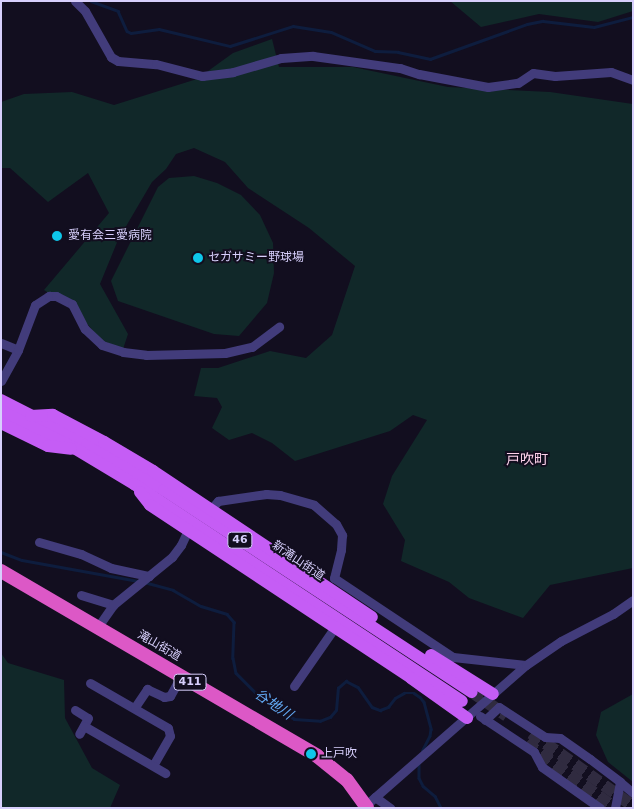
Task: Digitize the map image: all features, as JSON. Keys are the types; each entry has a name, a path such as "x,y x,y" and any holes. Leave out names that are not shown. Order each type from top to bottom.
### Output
{"highway":[{"name":"滝山街道","path":"1,570 317,756 347,780 369,803"}],"main road":[{"name":"新滝山街道","path":"1,400 87,444 164,490 472,692"},
{"name":"新滝山街道","path":"1,411 76,449 134,484 462,702"},
{"name":"46","path":"31,416 48,414 60,418 153,471 332,583 493,694"},
{"name":"46","path":"1,423 53,448 76,449"},
{"name":"46","path":"134,484 150,505 470,715"}],"street":[{"path":"75,1 89,18 111,57 118,61 156,64 202,76 233,72 281,58 313,56 400,68 420,74 488,87 518,83 533,73 555,76 611,72 633,80"},
{"path":"1,381 18,350 35,305 49,296 56,296 72,304 84,329 102,345 122,352 146,355 225,353 252,347 279,327"},
{"path":"1,343 18,350"},
{"path":"211,509 218,501 266,494 280,495 314,505 336,524 342,535 341,550 332,583 453,657 526,665"},
{"path":"97,628 114,605 172,557 181,545 188,530"},
{"path":"39,542 81,554 111,568 147,577"},
{"path":"81,595 114,605"},
{"path":"369,803 402,771 470,715 526,665 561,641 613,614 633,600"},
{"path":"294,686 335,627"},
{"path":"135,707 147,689 164,697 170,696 181,676"},
{"path":"90,683 135,707 170,730 170,736 153,765"},
{"path":"485,720 499,707 545,738 560,738 633,792"},
{"path":"74,710 88,718 81,730 165,772"},
{"path":"470,715 485,720 534,752 542,767 600,808"},
{"path":"615,808 620,782"},
{"path":"369,803 390,808"}],"green space":[{"path":"450,1 633,1 633,11 598,22 539,14 481,27"},
{"path":"272,39 279,67 353,67 448,87 550,92 633,104 633,568 550,585 523,618 469,598 449,582 401,561 405,540 383,504 392,476 427,420 413,415 390,431 295,461 272,443 252,433 229,440 212,428 222,407 217,398 194,396 201,368 218,368 270,351 306,358 332,335 355,266 309,228 248,188 225,162 194,148 176,154 166,169 152,182 118,240 100,284 128,334 123,349 101,340 77,312 44,290 109,213 88,173 48,202 10,168 1,168 1,102 24,94 72,92 114,105 197,79 233,53"},
{"name":"セガサミー野球場","path":"194,176 217,183 241,195 260,215 273,243 274,273 267,303 239,336 214,334 118,301 111,281 158,187 169,178"},
{"path":"1,653 8,663 64,680 65,718 92,768 120,785 110,808 1,808"},
{"path":"633,694 633,782 608,762 596,735 601,712"}],"waterway":[{"path":"91,1 118,11 127,31 131,33 159,29 230,46 293,26 331,32 375,51 398,52 430,59 527,24 543,21 594,27 633,17"},
{"name":"谷地川","path":"1,552 22,560 139,581"},
{"name":"谷地川","path":"144,582 173,590 201,606 227,614 234,622 233,658 236,673 261,698 294,719 320,721 330,717 336,710 338,688 346,681 358,687 372,707 380,710 388,707 395,698 404,693 414,693 424,702 431,729 430,736 423,750"},
{"name":"谷地川","path":"419,762 419,778 423,786 435,796 441,808"}],"tunnel":[{"path":"472,692 507,716"},
{"path":"531,733 633,806"},
{"path":"526,743 615,808"}],"place":[{"name":"愛有会三愛病院","path":"57,236"},
{"name":"セガサミー野球場","path":"198,258"},
{"name":"上戸吹","path":"311,754"}],"district":[{"name":"戸吹町","path":"527,459"}]}
